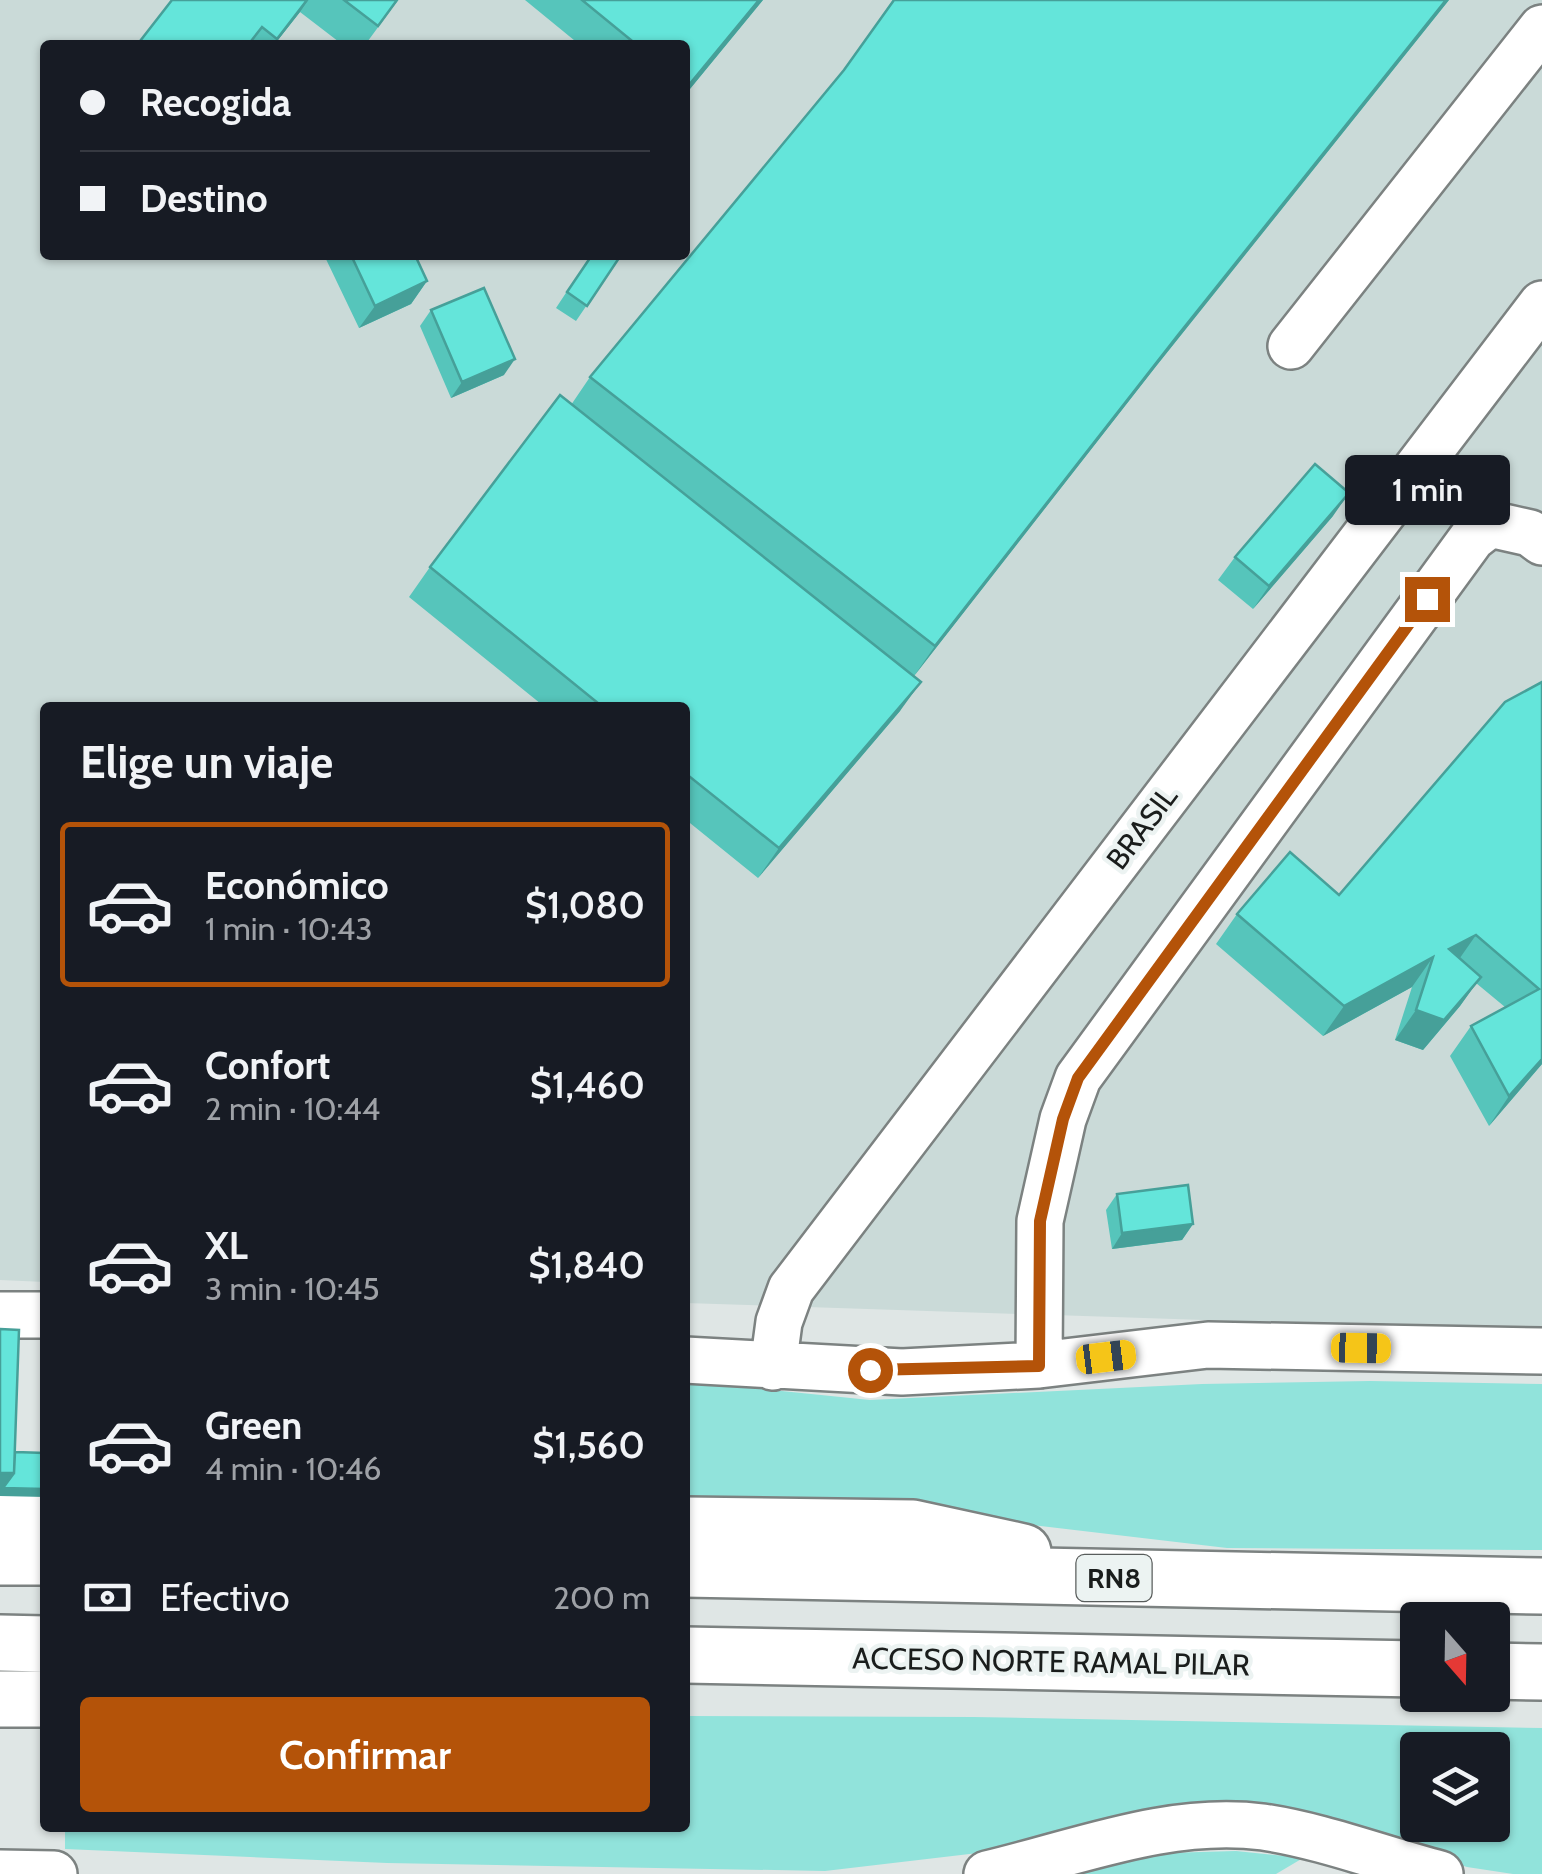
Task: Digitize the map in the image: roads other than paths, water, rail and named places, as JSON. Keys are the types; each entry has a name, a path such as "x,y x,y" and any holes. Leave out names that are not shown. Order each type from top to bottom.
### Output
{"highway":[{"path":"0,1516 40,1516"},
{"path":"690,1525 913,1528 1148,1578"},
{"path":"0,1556 40,1557"},
{"name":"RN8","path":"690,1570 1542,1586"},
{"path":"0,1643 40,1644"},
{"name":"ACCESO NORTE RAMAL PILAR","path":"690,1656 1400,1669"},
{"path":"1510,1671 1542,1672"},
{"path":"0,1699 40,1699"}],"street":[{"path":"1291,346 1542,28"},
{"name":"BRASIL","path":"773,1367 779,1322 791,1289 1542,304"},
{"path":"1039,1366 1040,1221 1063,1119 1078,1078 1472,538 1490,524 1530,533 1542,542"},
{"path":"0,1315 40,1315"},
{"path":"690,1360 902,1372 1039,1366 1208,1345 1542,1351"},
{"path":"986,1874 1111,1841 1190,1828 1264,1828 1440,1874"},
{"path":"1308,1874 1358,1850"},
{"path":"0,1873 54,1874"}]}
